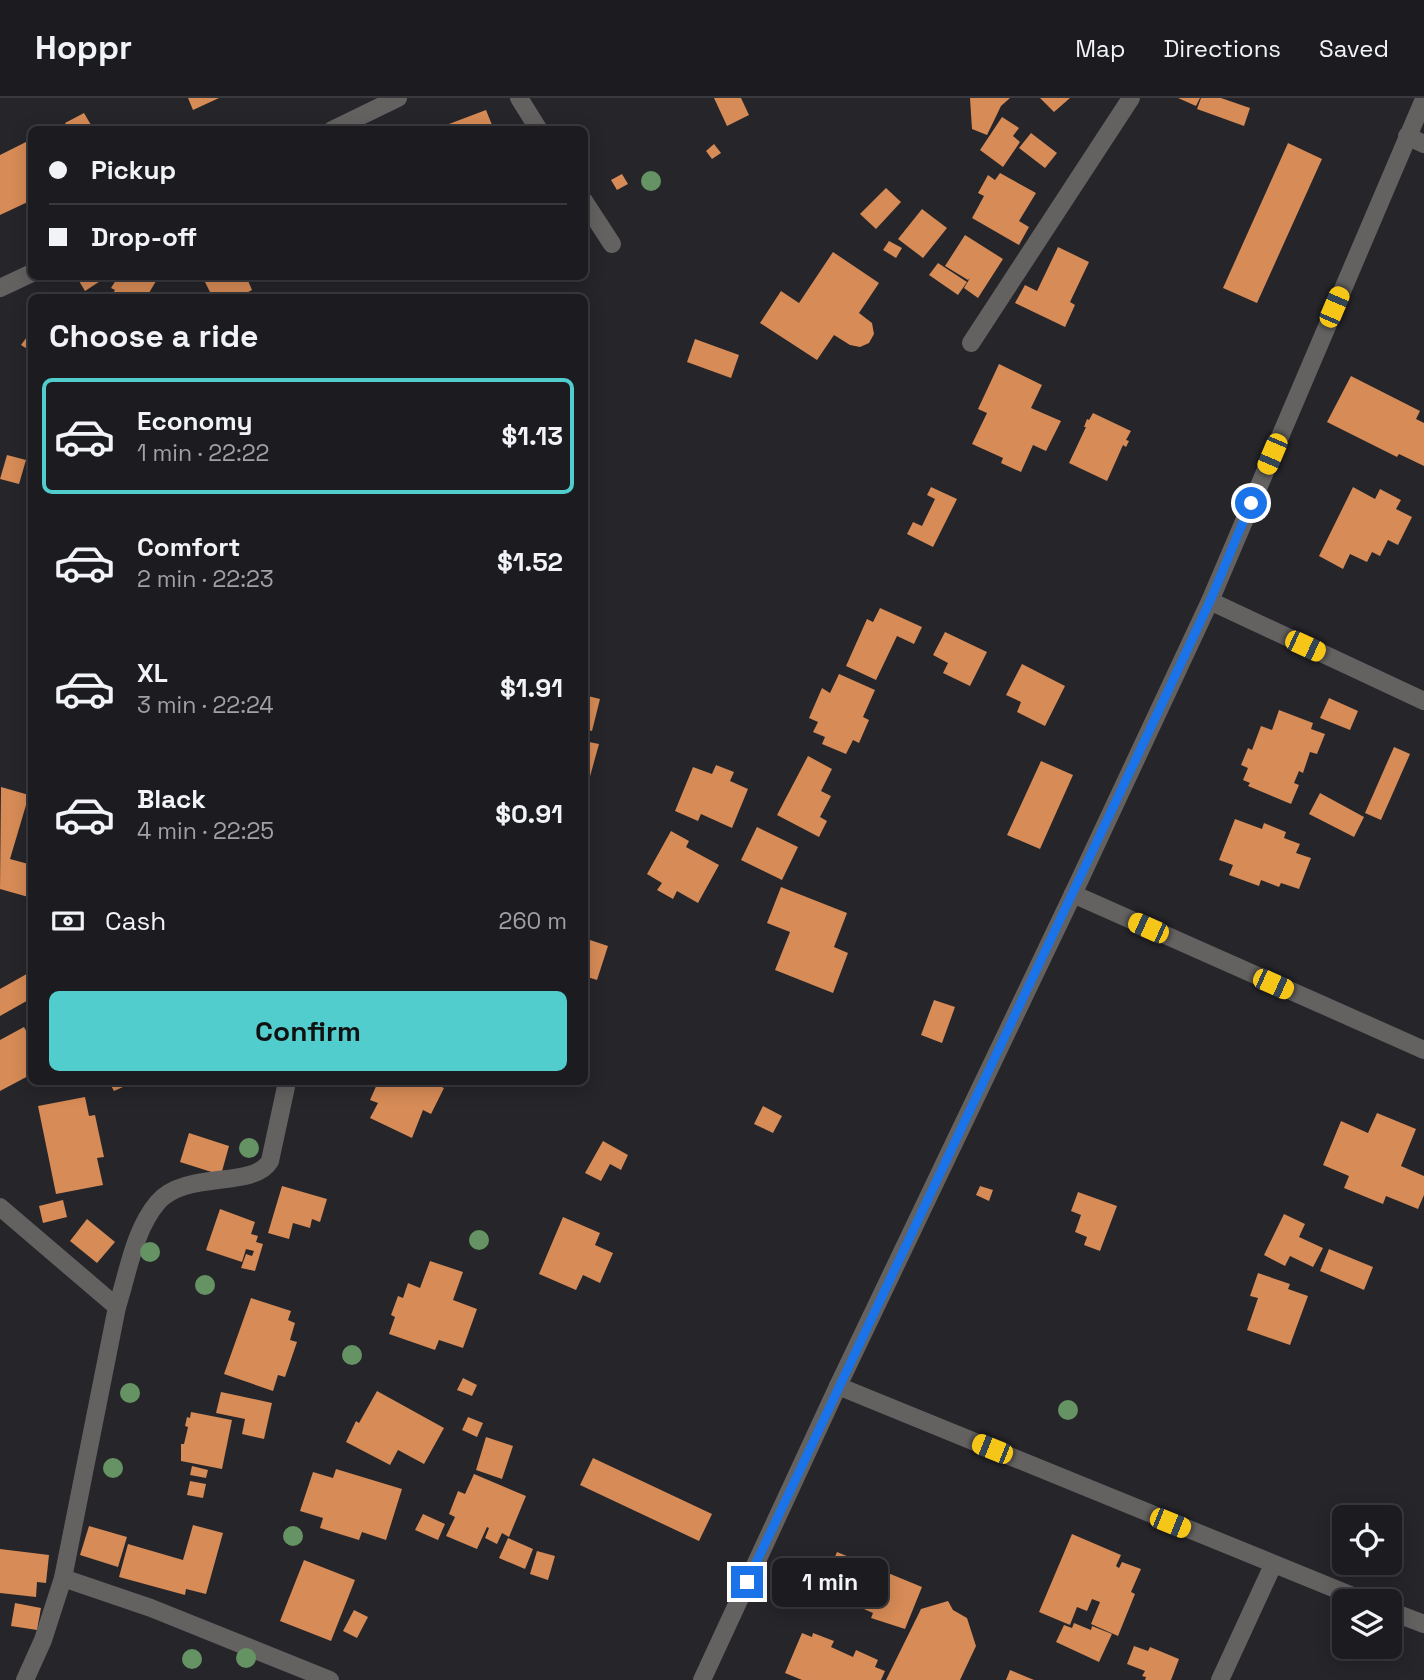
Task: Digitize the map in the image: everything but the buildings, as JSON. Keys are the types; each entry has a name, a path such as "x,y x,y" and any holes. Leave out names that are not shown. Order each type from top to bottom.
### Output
{"street":[{"path":"340,126 398,98"},
{"path":"519,98 536,126"},
{"path":"971,343 1131,98"},
{"path":"702,1680 838,1386 1210,601 1424,99"},
{"path":"1407,136 1424,144"},
{"path":"588,207 612,243"},
{"path":"0,288 28,275"},
{"path":"1210,601 1424,701"},
{"path":"1073,894 1424,1050"},
{"path":"25,1680 43,1640 63,1578 117,1307 142,1228 158,1201 175,1188 255,1174 266,1168 270,1161 286,1085"},
{"path":"0,1207 117,1307"},
{"path":"838,1386 1334,1589"},
{"path":"1220,1680 1273,1565"},
{"path":"63,1578 151,1608 330,1680"},
{"path":"1402,1616 1424,1625"}],"route":[{"path":"747,1582 1210,601 1251,503"}]}
